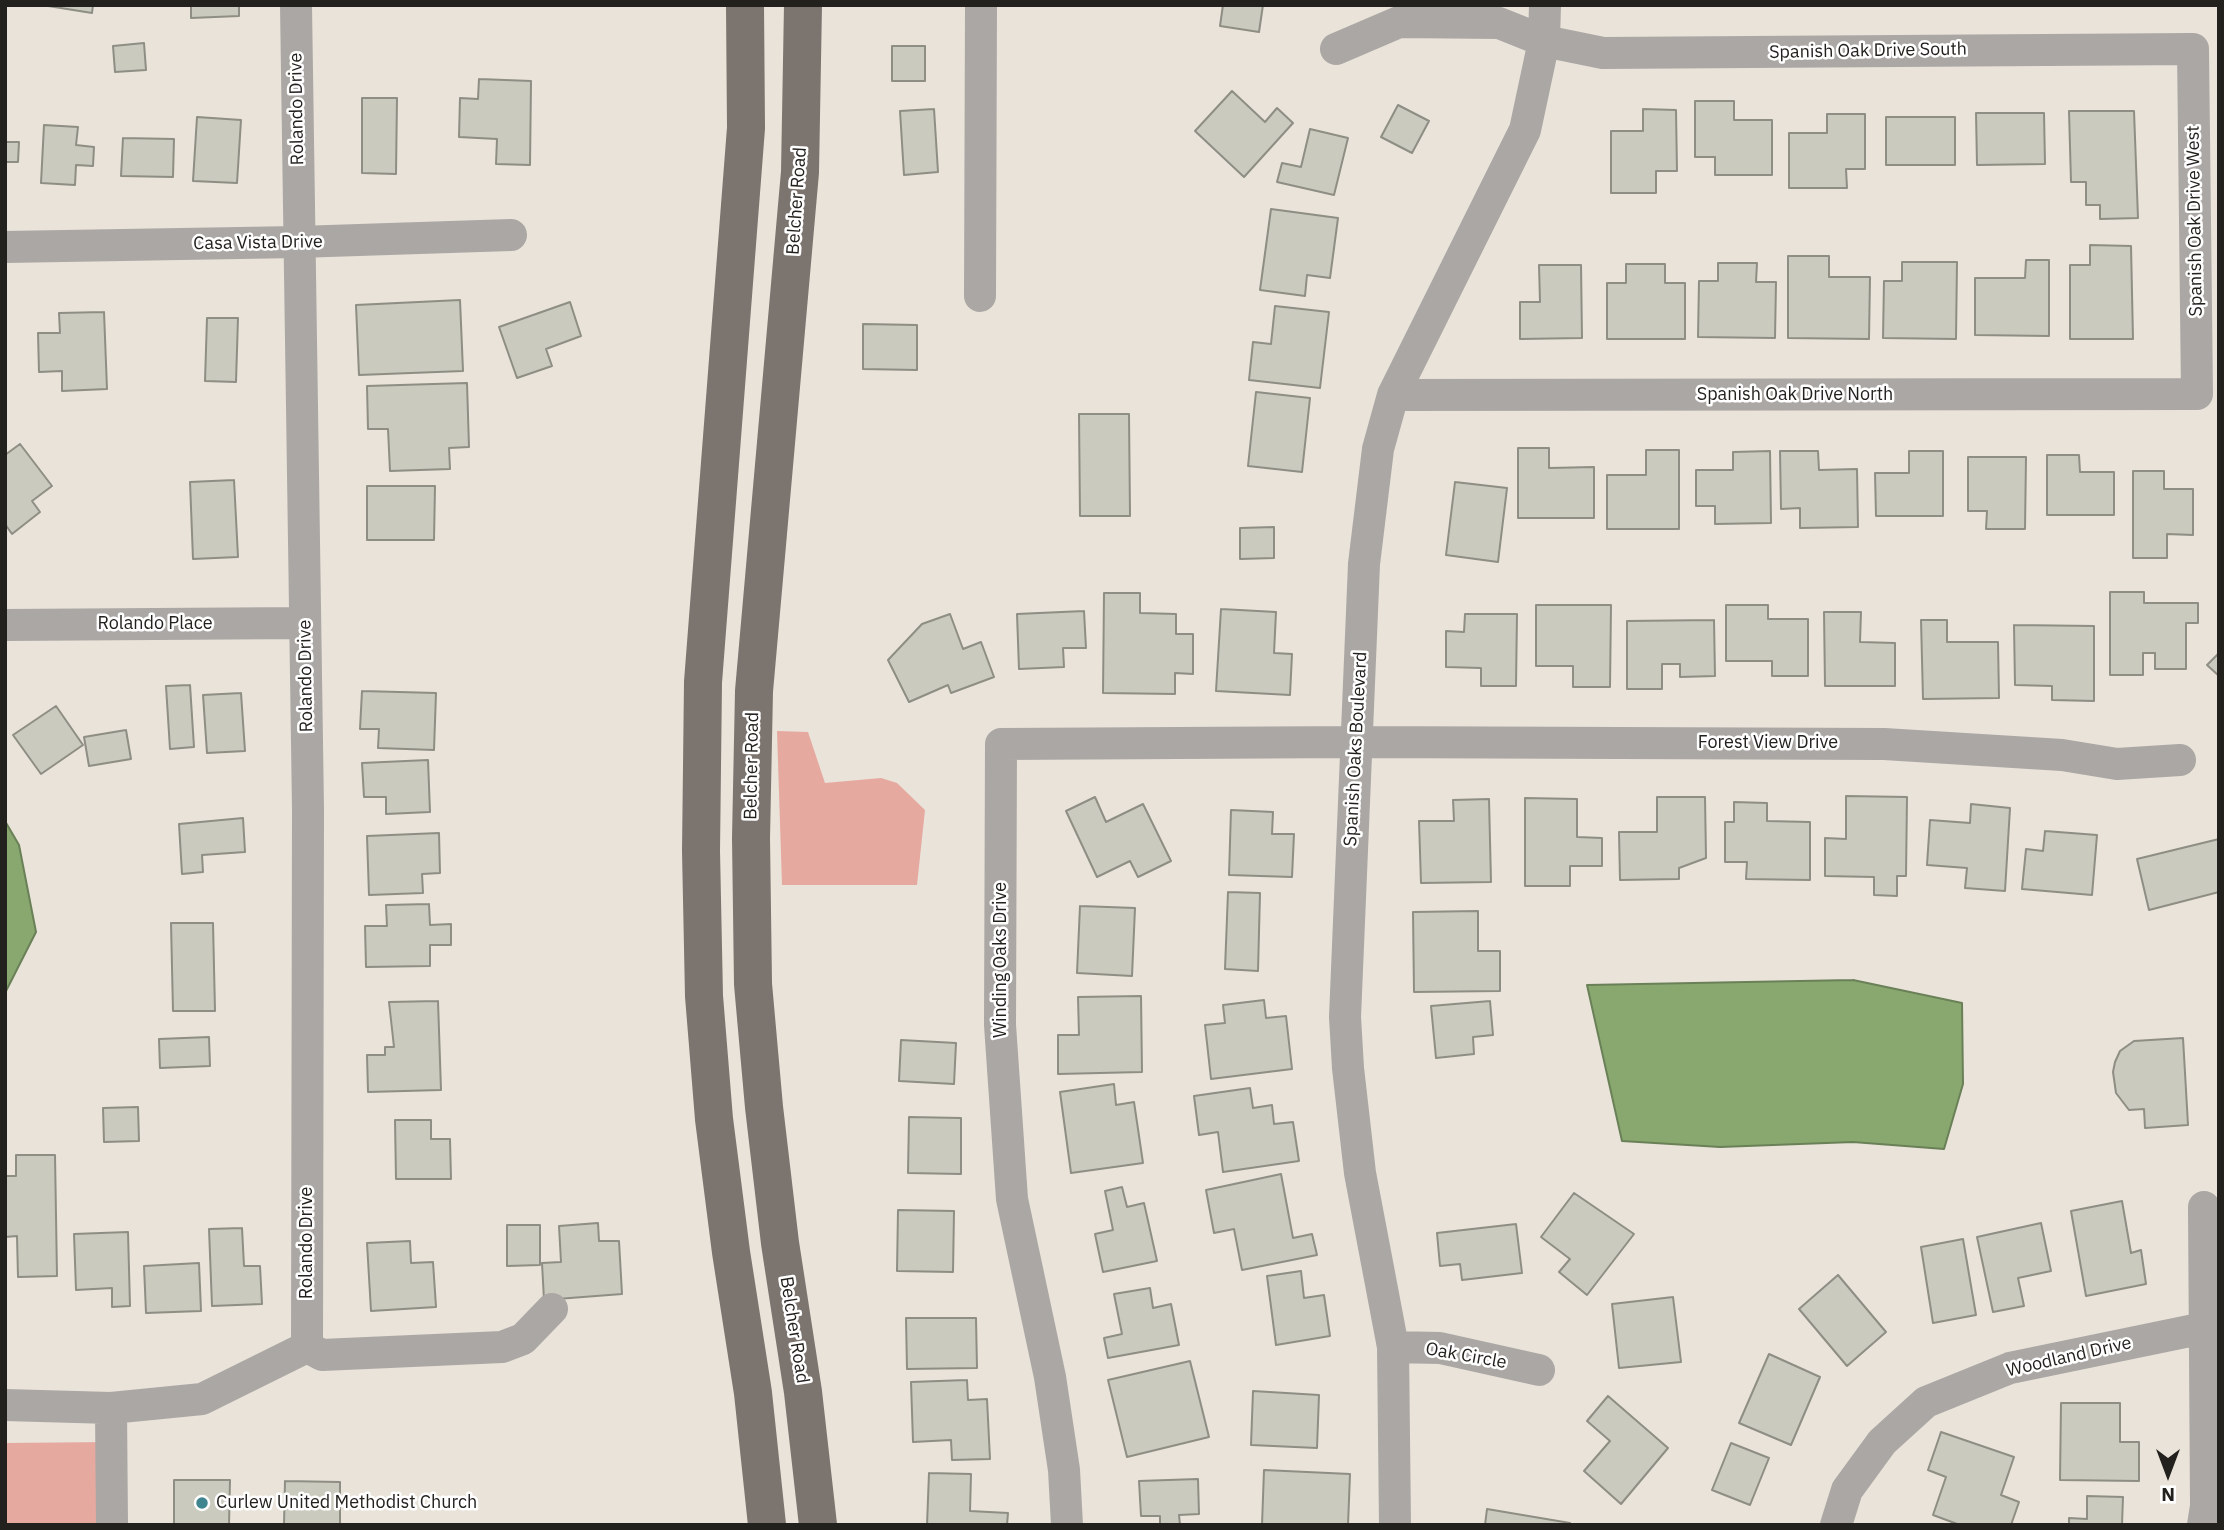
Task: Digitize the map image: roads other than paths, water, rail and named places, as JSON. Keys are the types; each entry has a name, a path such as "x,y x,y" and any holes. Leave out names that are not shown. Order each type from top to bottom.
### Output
{"main road":[{"path":"745,5 746,128 703,682 701,851 704,996 714,1119 753,1392 767,1525"},
{"path":"777,5 775,169 781,393"},
{"name":"Belcher Road","path":"803,5 800,172 754,691 751,838 753,984 764,1107 780,1243 803,1392 818,1525"},
{"path":"781,393 812,271 826,173 828,5"}],"street":[{"name":"Rolando Drive","path":"296,5 308,877 307,1347"},
{"path":"980,296 981,5"},
{"name":"Spanish Oaks Boulevard","path":"1395,1525 1393,1347 1360,1173 1345,1017 1364,564 1378,449 1393,395 1525,130 1544,41 1545,5"},
{"name":"Spanish Oak Drive South","path":"1336,49 1399,22 1499,23 1544,41 1604,53 2193,49"},
{"name":"Spanish Oak Drive West","path":"2193,49 2197,394"},
{"name":"Casa Vista Drive","path":"5,247 511,235"},
{"name":"Spanish Oak Drive North","path":"1393,395 2197,394"},
{"name":"Rolando Place","path":"5,625 305,623"},
{"name":"Forest View Drive","path":"1355,742 1884,744 2062,755 2117,764 2180,760"},
{"name":"Winding Oaks Drive","path":"1067,1525 1064,1470 1050,1377 1012,1199 1000,1025 1001,744 1355,742"},
{"path":"2203,1525 2206,1506 2204,1208"},
{"path":"5,1405 111,1408 202,1399 307,1347 322,1355 502,1347 523,1339 552,1310"},
{"name":"Woodland Drive","path":"1836,1525 1847,1490 1882,1442 1926,1402 2010,1368 2204,1328"},
{"name":"Oak Circle","path":"1393,1347 1440,1348 1539,1370"},
{"path":"111,1408 112,1525"}],"place":[{"name":"Curlew United Methodist Church","path":"202,1503"}]}
